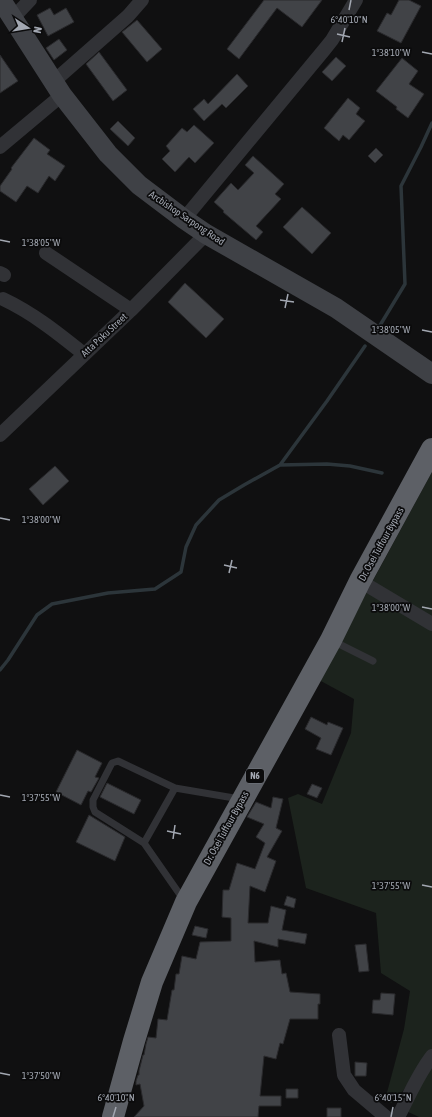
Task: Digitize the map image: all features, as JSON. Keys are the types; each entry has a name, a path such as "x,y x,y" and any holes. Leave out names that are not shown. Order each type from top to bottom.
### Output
{"highway":[{"name":"Dr. Osei Tuffour Bypass","path":"113,1117 152,982 186,902 331,640 360,581 432,449"}],"street":[{"name":"Arcbishop Sarpong Road","path":"1,0 57,89 108,154 140,185 206,234 336,308 432,374"},
{"path":"12,19 30,0"},
{"path":"0,147 142,0"},
{"path":"184,219 332,40 356,0"},
{"name":"Atta Poku Street","path":"0,435 131,310 206,234"},
{"path":"46,253 131,310"},
{"path":"3,299 21,307 84,354"},
{"path":"360,581 432,624"},
{"path":"339,1035 344,1075 354,1090 386,1117"},
{"path":"398,1117 417,1079 432,1056"}],"lane":[{"path":"331,640 373,661"},
{"path":"186,902 144,843 95,812 92,807 93,800 112,763 118,761 174,788 242,799"},
{"path":"144,843 174,788"}],"shaded area":[{"path":"432,472 432,1049 398,1098 391,1103 385,1100 404,1029 410,991 381,973 376,913 306,888 288,798 298,794 322,804 351,733 354,699 319,680"},
{"path":"432,1064 432,1117 419,1117 406,1111"}],"building":[{"path":"264,0 322,0 302,27 277,8 239,59 227,49"},
{"path":"399,0 409,0 421,6 401,43 377,31 387,13 391,15"},
{"path":"50,8 54,15 66,8 74,22 48,36 37,15"},
{"path":"137,20 162,49 147,62 122,32"},
{"path":"59,39 67,50 54,60 46,48"},
{"path":"99,52 127,90 113,101 86,64"},
{"path":"0,55 18,81 0,93"},
{"path":"336,57 346,66 332,81 322,72"},
{"path":"402,58 418,71 409,84 424,94 408,118 396,109 397,107 376,91"},
{"path":"237,74 248,86 226,108 222,104 204,121 193,109 204,99 208,104"},
{"path":"348,98 360,108 356,114 365,121 349,140 343,135 339,141 324,128"},
{"path":"118,121 135,138 128,146 110,129"},
{"path":"194,125 214,143 195,163 189,157 175,172 162,159 170,151 166,146 182,128 187,132"},
{"path":"34,138 50,150 47,154 65,166 55,181 49,176 38,193 27,186 16,202 0,191 0,186 12,169 11,168"},
{"path":"376,148 383,155 375,163 368,156"},
{"path":"253,156 284,184 275,194 281,199 256,226 263,232 256,240 223,212 224,211 214,202 231,183 238,190 254,173 245,165"},
{"path":"302,207 331,233 312,254 283,227"},
{"path":"185,283 224,319 206,338 168,302"},
{"path":"55,466 69,481 43,505 29,489"},
{"path":"311,717 327,725 328,722 343,728 331,755 316,749 321,738 305,729"},
{"path":"77,750 102,763 95,777 99,778 91,792 88,791 81,805 56,792"},
{"path":"107,783 141,800 134,814 100,797"},
{"path":"312,784 322,788 317,798 307,794"},
{"path":"273,797 283,799 276,828 282,831 267,857 276,861 265,892 250,886 248,923 268,923 271,906 286,910 282,930 307,934 305,944 278,939 278,947 254,941 255,962 280,960 282,974 286,973 290,992 320,994 318,1019 290,1019 283,1044 280,1043 276,1059 264,1056 260,1096 281,1096 281,1106 259,1106 258,1117 134,1117 144,1106 140,1084 136,1085 136,1081 139,1075 148,1037 156,1038 158,1019 167,1020 172,990 174,990 176,974 179,974 182,956 196,959 200,942 231,941 231,918 222,917 223,890 229,890 237,863 255,869 265,843 256,837 264,824 247,817 256,802 271,808"},
{"path":"89,815 125,837 115,861 76,842"},
{"path":"287,896 296,899 294,908 284,905"},
{"path":"195,926 208,929 206,938 192,935"},
{"path":"366,944 369,971 359,972 355,945"},
{"path":"381,993 395,994 393,1015 372,1013 373,1000 380,1000"},
{"path":"355,1062 367,1063 366,1076 355,1076"},
{"path":"286,1089 298,1089 298,1098 286,1098"},
{"path":"327,1108 341,1108 341,1117 327,1117"}],"waterway":[{"path":"379,327 405,284 401,186 432,123"},
{"path":"0,670 37,615 52,604 108,593 155,589 181,572 186,547 196,525 219,500 280,465 365,346"},
{"path":"280,465 327,464 350,466 382,473"}]}
